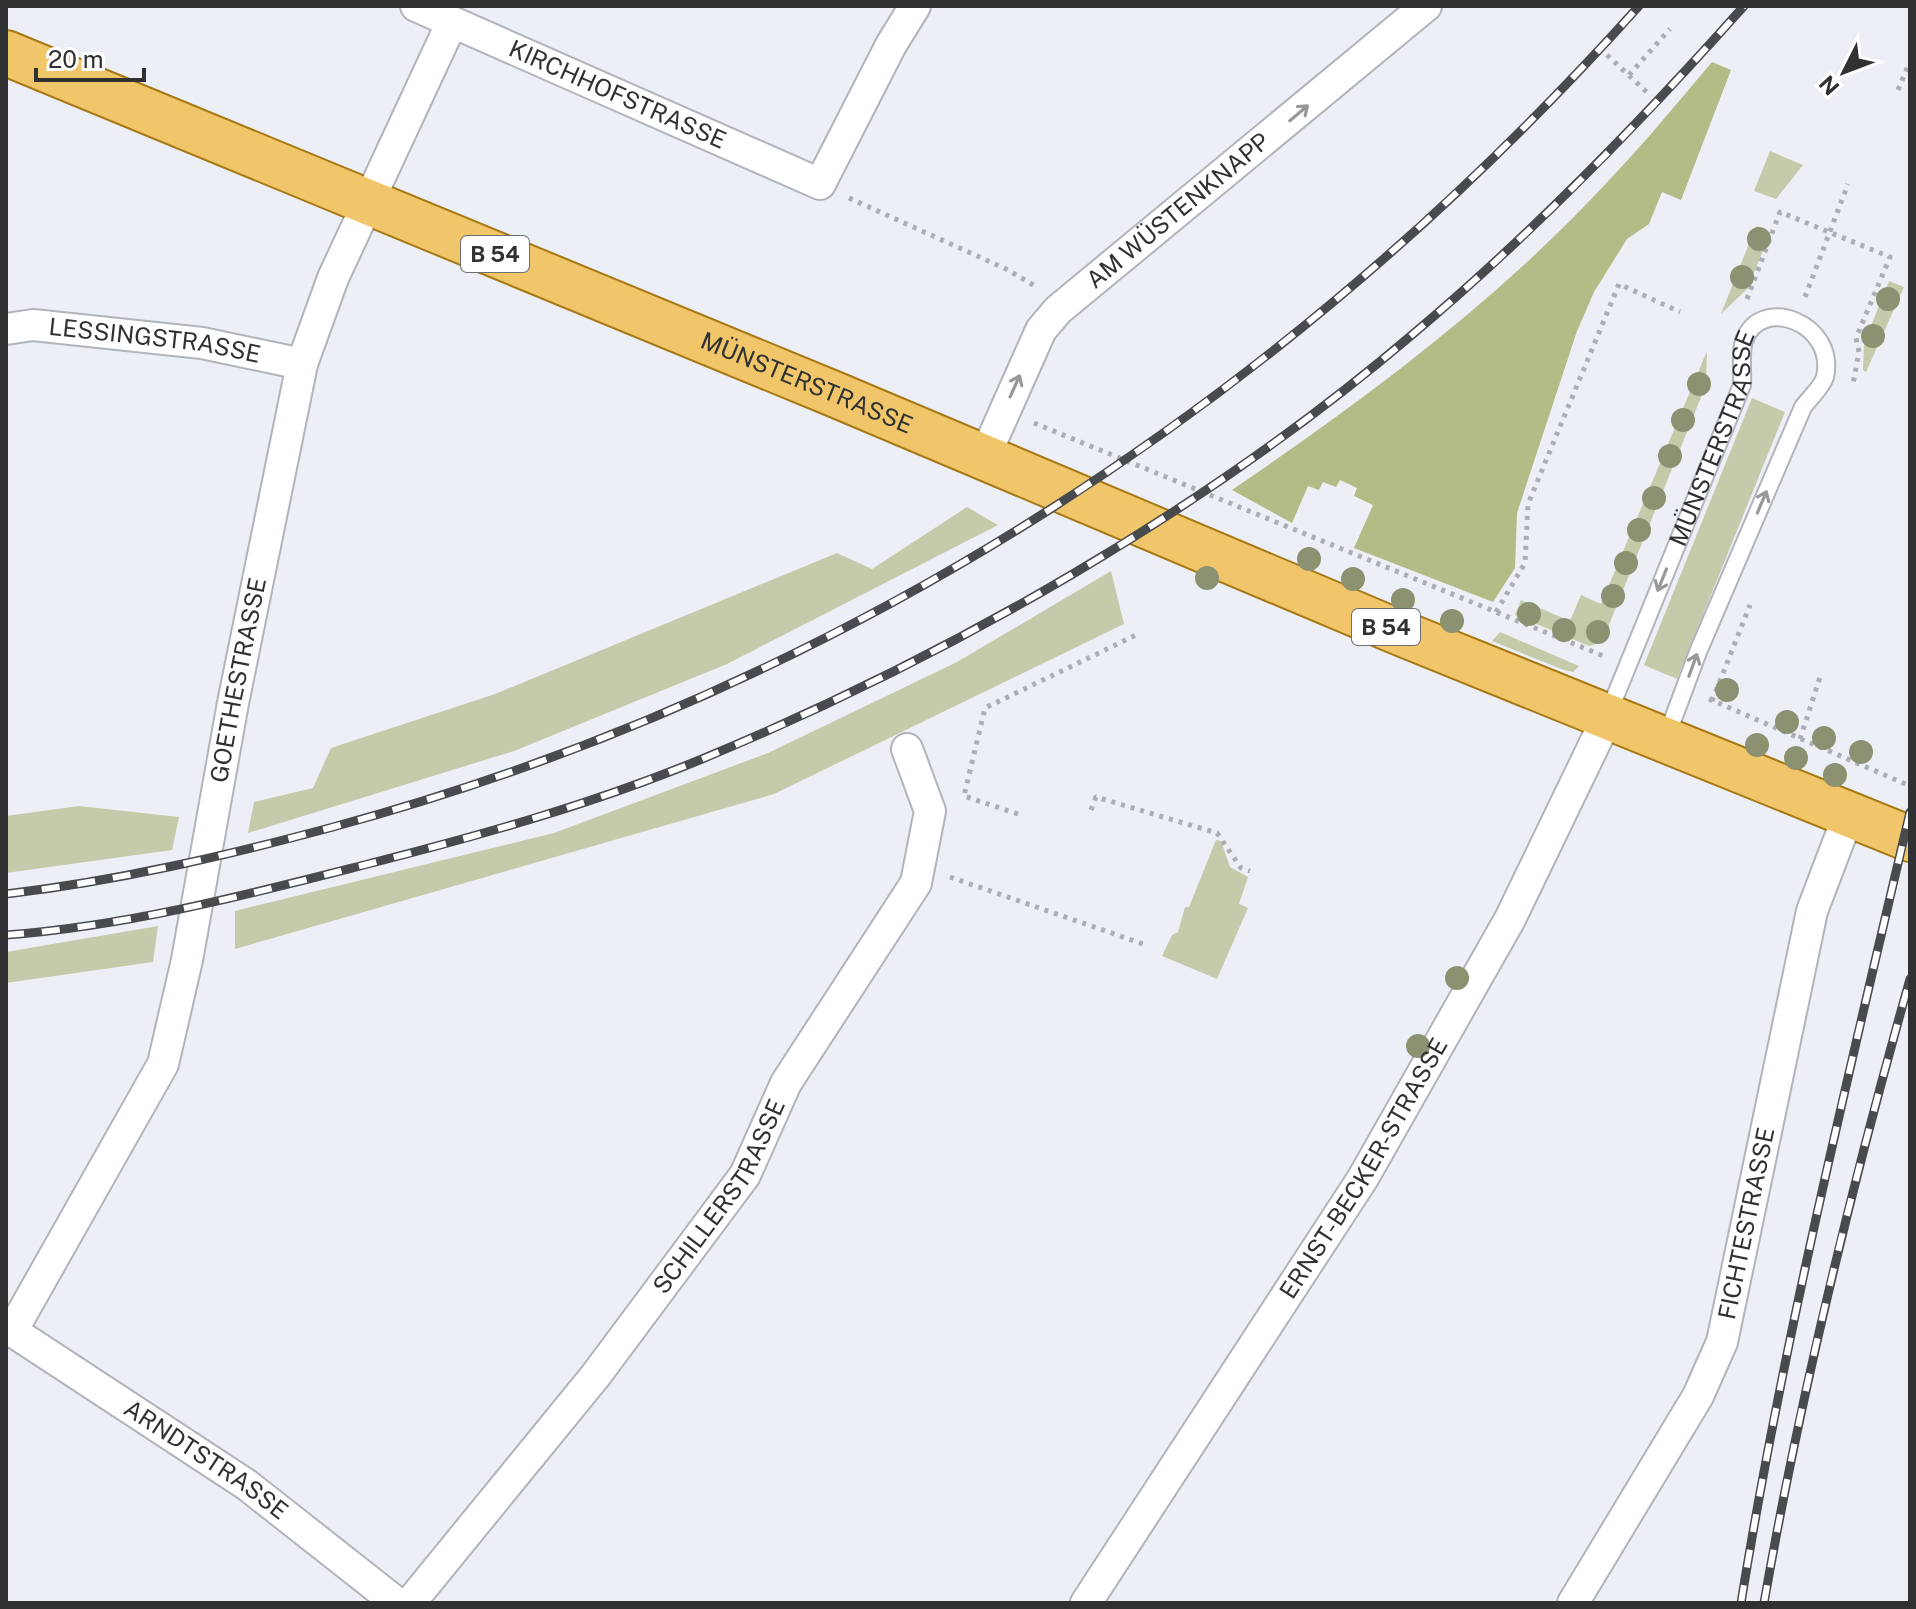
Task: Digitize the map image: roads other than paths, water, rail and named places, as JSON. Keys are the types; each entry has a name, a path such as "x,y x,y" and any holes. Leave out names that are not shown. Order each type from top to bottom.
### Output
{"main road":[{"name":"MÜNSTERSTRASSE","path":"6,53 1398,632 1910,839"}],"street":[{"name":"KIRCHHOFSTRASSE","path":"440,13 820,184 891,45 915,6"},
{"name":"AM WÜSTENKNAPP","path":"984,458 1041,330 1058,310 1426,6"},
{"name":"GOETHESTRASSE","path":"9,1329 163,1064 187,960 233,703 302,364 333,278 369,202 440,13"},
{"name":"LESSINGSTRASSE","path":"6,329 33,325 202,343 302,364"},
{"name":"ERNST-BECKER-STRASSE","path":"1086,1603 1363,1178 1510,919 1608,716"},
{"name":"SCHILLERSTRASSE","path":"410,1603 596,1375 745,1175 786,1083 916,883 930,811 907,749"},
{"name":"FICHTESTRASSE","path":"1573,1603 1698,1396 1722,1342 1812,911 1849,814"},
{"name":"ARNDTSTRASSE","path":"9,1329 247,1485 397,1603"}],"lane":[{"name":"MÜNSTERSTRASSE","path":"1608,716 1742,385 1743,341 1755,324 1776,317 1796,321 1817,333 1826,351 1824,379 1803,407 1698,652 1666,738"}],"railway":[{"path":"6,894 130,875 252,848 333,827 521,768 703,696 878,610 1046,512 1206,402 1358,281 1503,148 1639,6"},
{"path":"6,935 141,917 231,898 450,843 577,805 702,759 795,718 889,674 982,625 1074,574 1250,460 1413,334 1501,257 1584,176 1744,6"},
{"path":"1741,1603 1797,1305 1910,812"},
{"path":"1764,1603 1794,1445 1829,1289 1910,979"}]}
